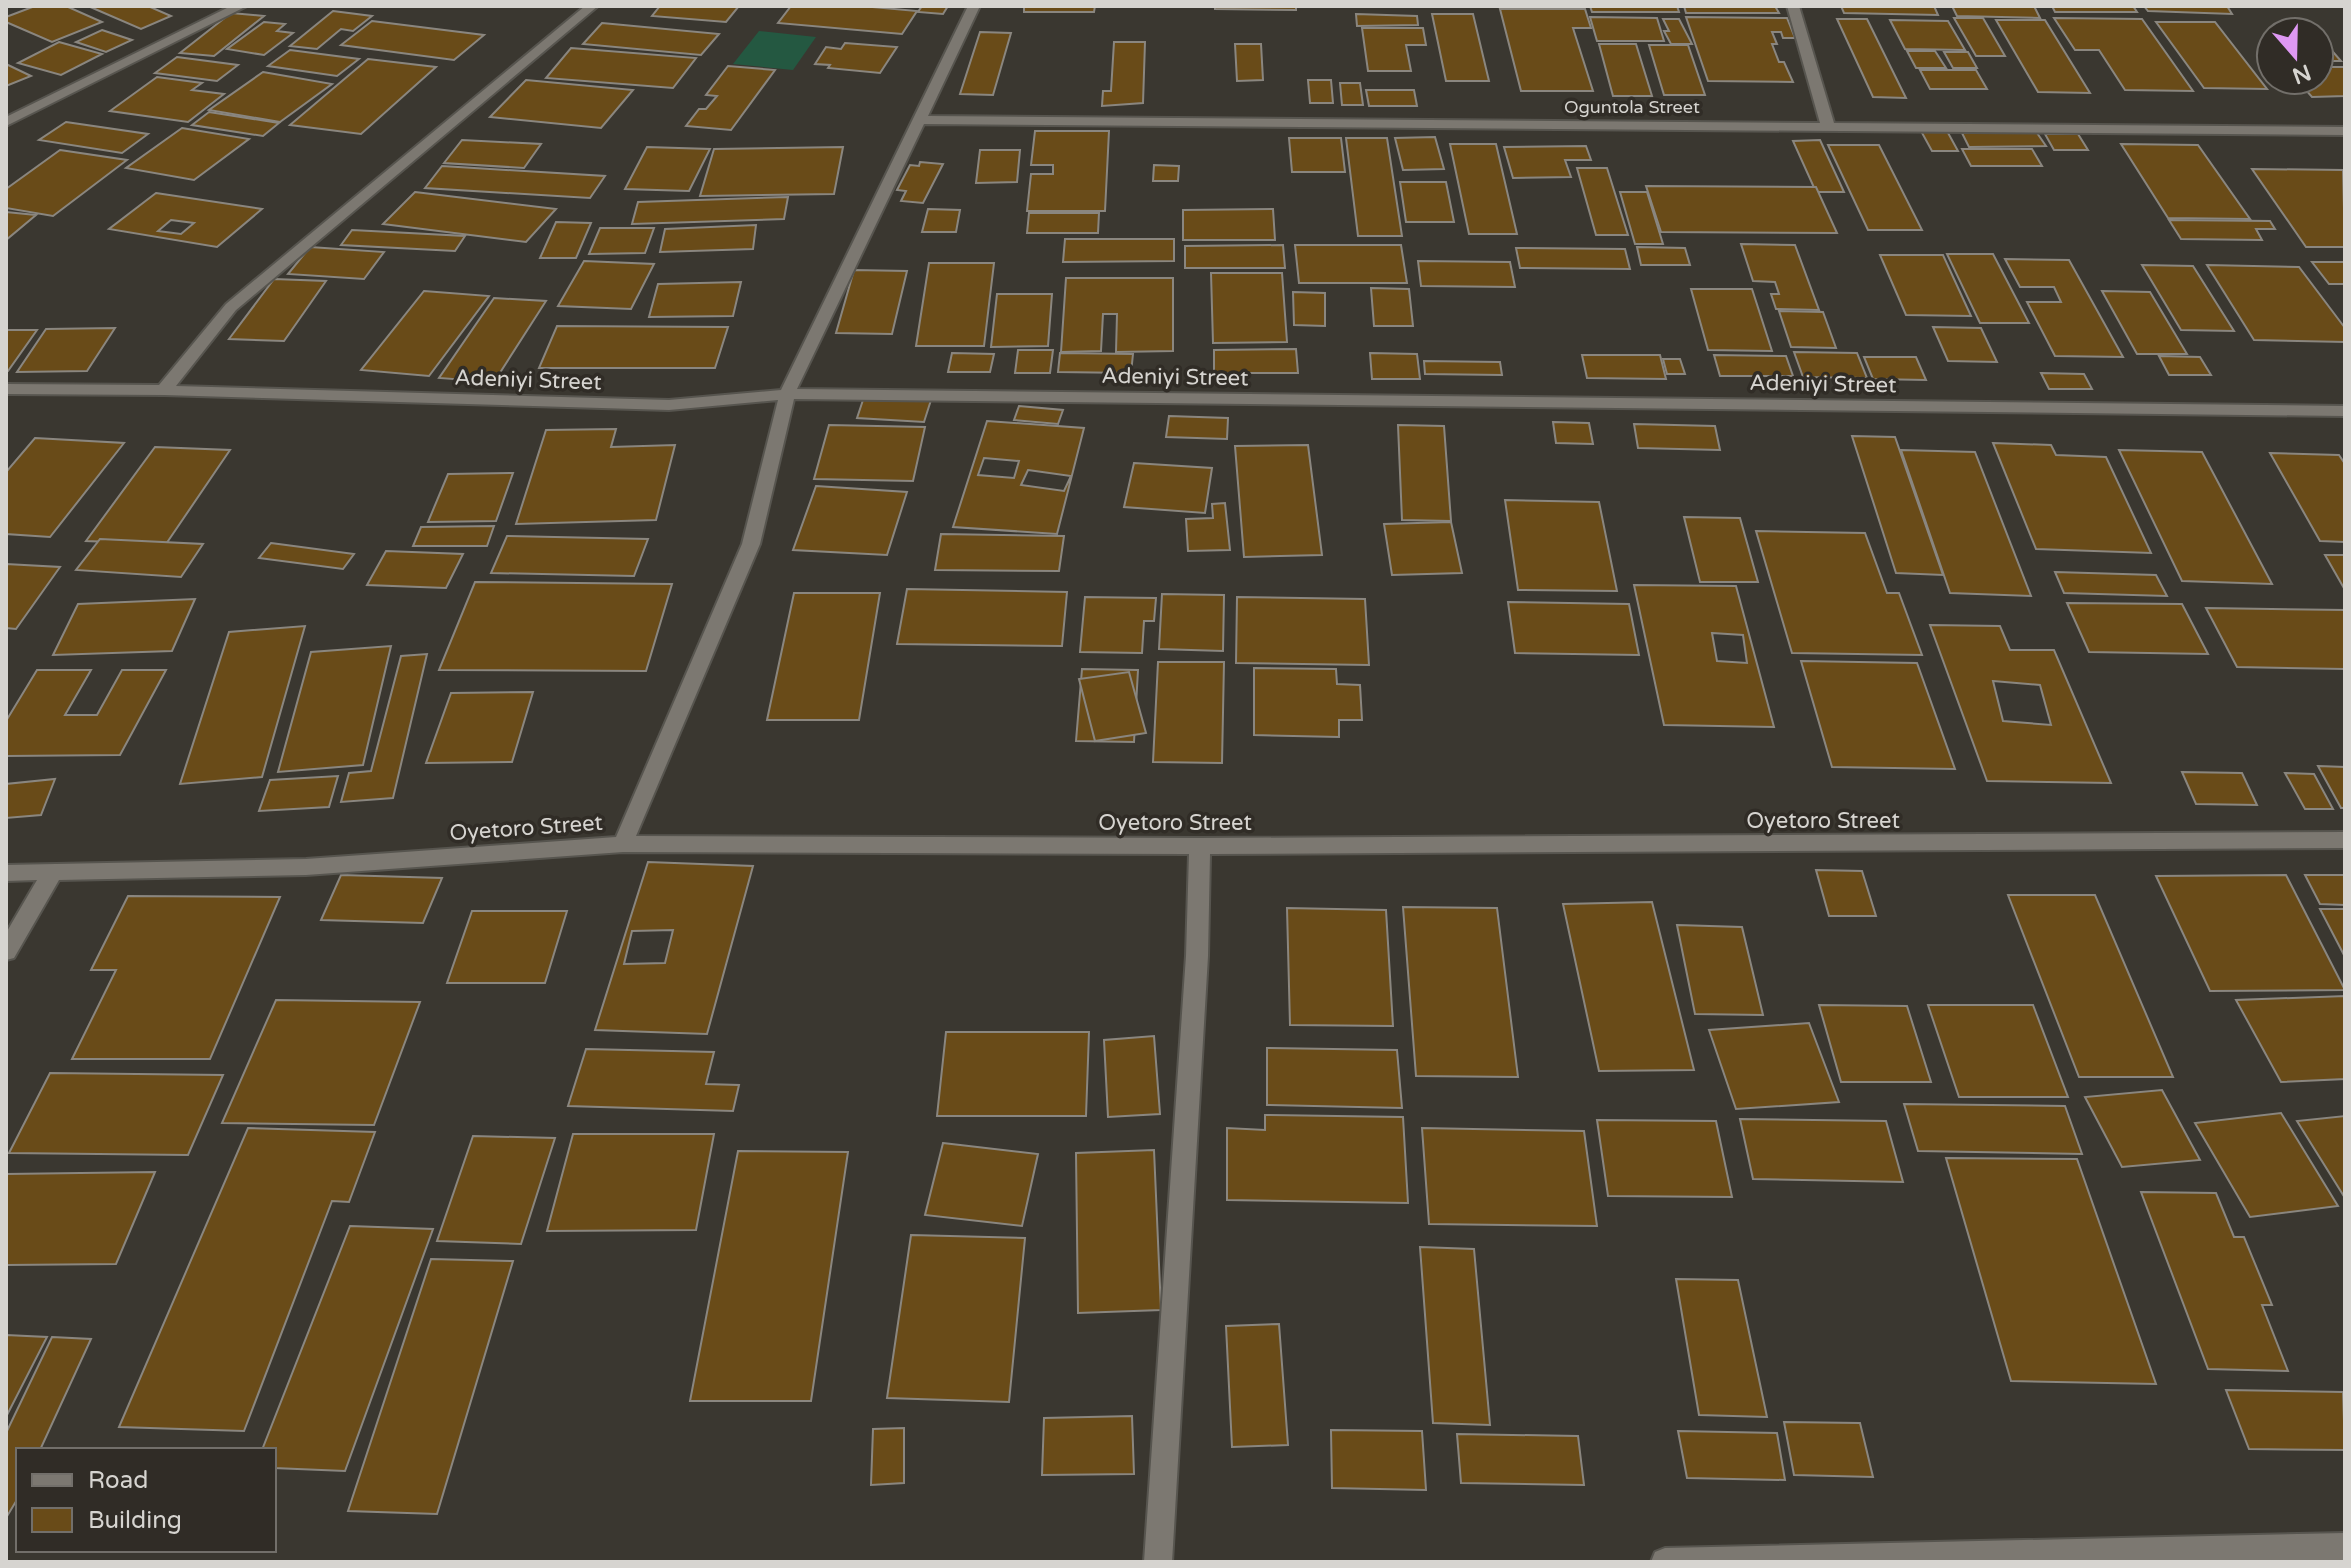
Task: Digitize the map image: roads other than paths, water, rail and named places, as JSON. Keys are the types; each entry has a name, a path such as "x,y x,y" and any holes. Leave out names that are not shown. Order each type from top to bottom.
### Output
{"street":[{"path":"6,122 241,6"},
{"path":"164,390 231,307 592,6"},
{"path":"623,844 751,544 787,394 974,6"},
{"path":"1793,6 1828,126"},
{"name":"Oguntola Street","path":"919,120 2345,131"},
{"name":"Adeniyi Street","path":"6,389 164,390 669,405 787,394 2345,411"},
{"name":"Oyetoro Street","path":"6,873 306,867 623,844 1200,846 2345,840"},
{"path":"1158,1562 1197,956 1200,846"},
{"path":"6,952 52,873"},
{"path":"1665,1562 2345,1547"}]}
